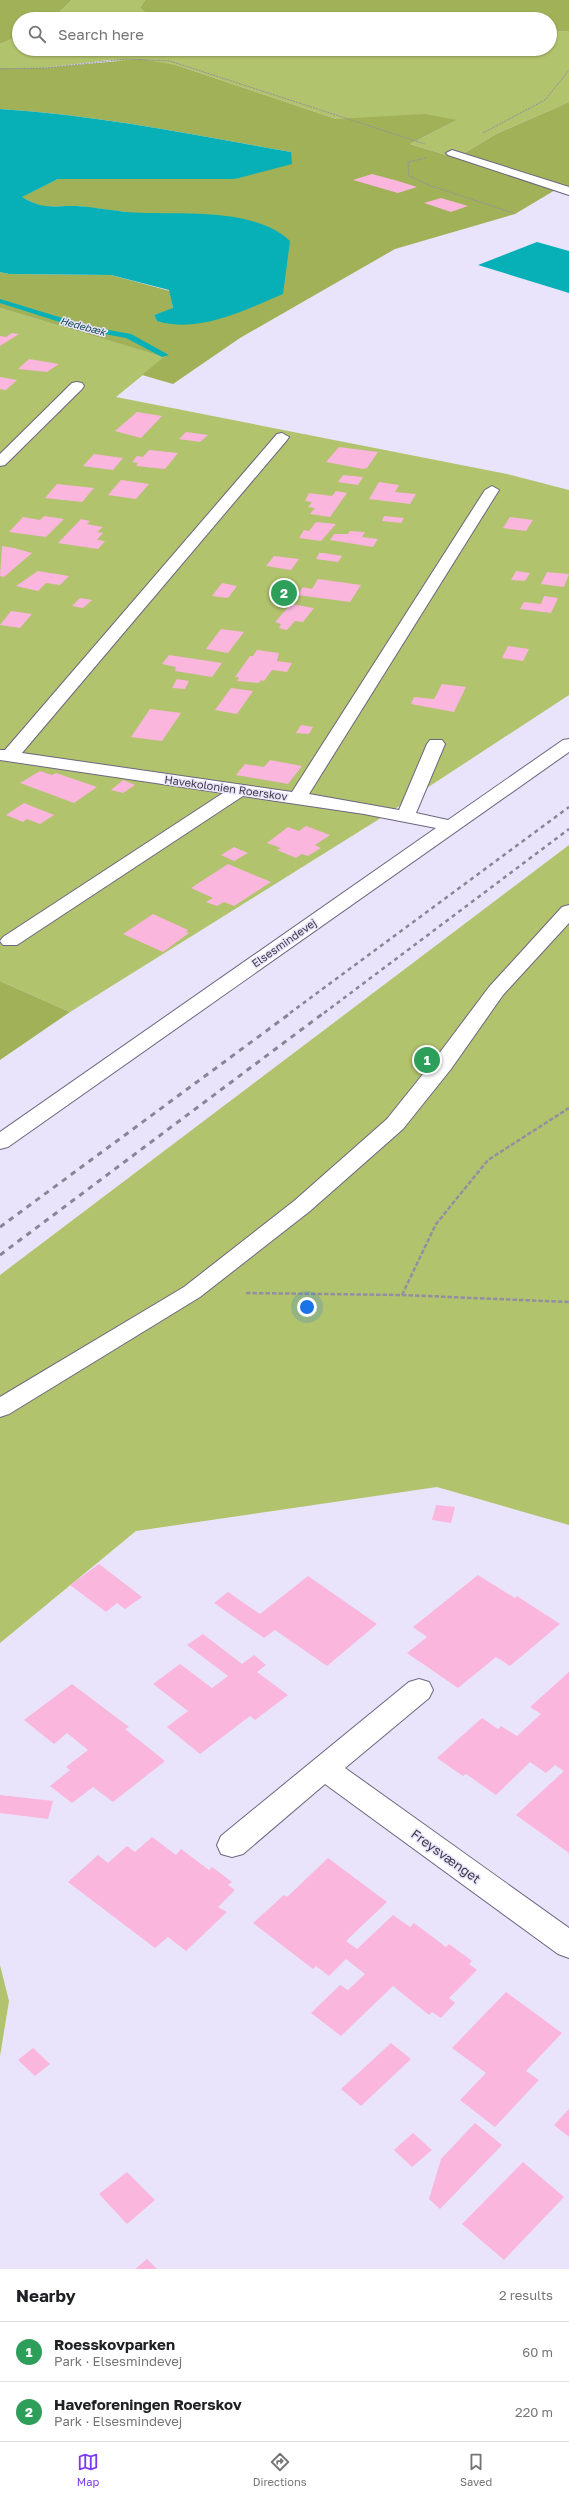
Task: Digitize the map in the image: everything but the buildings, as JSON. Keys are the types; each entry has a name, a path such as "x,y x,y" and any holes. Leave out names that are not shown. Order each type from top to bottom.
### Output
{"street":[{"path":"452,153 569,191"},
{"path":"0,462 77,386"},
{"path":"5,756 282,437"},
{"path":"297,798 492,490"},
{"path":"406,816 436,744"},
{"name":"Elsesmindevej","path":"0,1142 569,744"},
{"name":"Havekolonien Roerskov","path":"5,756 297,798 406,816 451,826"},
{"path":"10,941 240,790"},
{"path":"0,1408 192,1292 302,1206 395,1124 443,1064 496,991 569,912"},
{"path":"232,1845 419,1690"},
{"name":"Freysvænget","path":"324,1768 569,1945"}],"path":[{"path":"0,69 51,67 113,58 143,58 170,61 351,122 452,153 454,148 506,122 545,100 569,70"},
{"path":"402,1295 436,1224 488,1160 569,1108"},
{"path":"192,1292 402,1295 569,1302"}],"green space":[{"path":"0,0 72,0 59,12 12,12 12,39 0,44"},
{"path":"72,0 145,0 140,8 145,12 59,12"},
{"path":"145,0 569,0 569,31 557,32 557,12 145,12 140,8"},
{"path":"569,31 569,102 496,134 456,158 410,144 457,120 336,119 176,65 110,60 43,68 0,68 0,44 12,39 12,56 557,56 557,32"},
{"path":"140,59 176,65 336,119 425,114 457,120 410,144 456,158 496,134 569,102 569,188 562,186 515,214 395,249 240,338 173,384 142,375 164,357 0,308 0,272 9,274 111,275 170,291 173,309 154,315 157,321 234,314 126,212 77,206 42,207 21,197 58,179 235,179 291,152 110,121 0,109 0,68 43,68"},
{"path":"0,308 165,357 116,397 507,474 569,490 569,695 384,816 70,1012 0,981"},
{"path":"569,845 569,1525 437,1487 136,1531 0,1643 0,1275"},
{"path":"0,981 70,1012 0,1060"},
{"path":"0,1965 9,2001 0,2056"}],"water":[{"path":"0,109 110,121 291,152 292,164 235,179 58,179 22,197 43,206 77,206 146,213 212,214 255,222 274,230 290,241 283,294 238,313 222,318 189,325 173,324 157,321 154,315 173,308 169,290 111,275 9,274 0,272"},
{"path":"537,242 569,251 569,293 478,265"}],"waterway":[{"name":"Hedebæk","path":"0,301 91,329 128,336 165,355"}],"railway":[{"path":"290,1013 569,807"},
{"path":"324,1013 569,829"},
{"path":"0,1227 292,1012"},
{"path":"0,1255 325,1012"}],"place":[{"name":"Haveforeningen Roerskov","path":"284,593"},
{"name":"Roesskovparken","path":"427,1060"}]}
